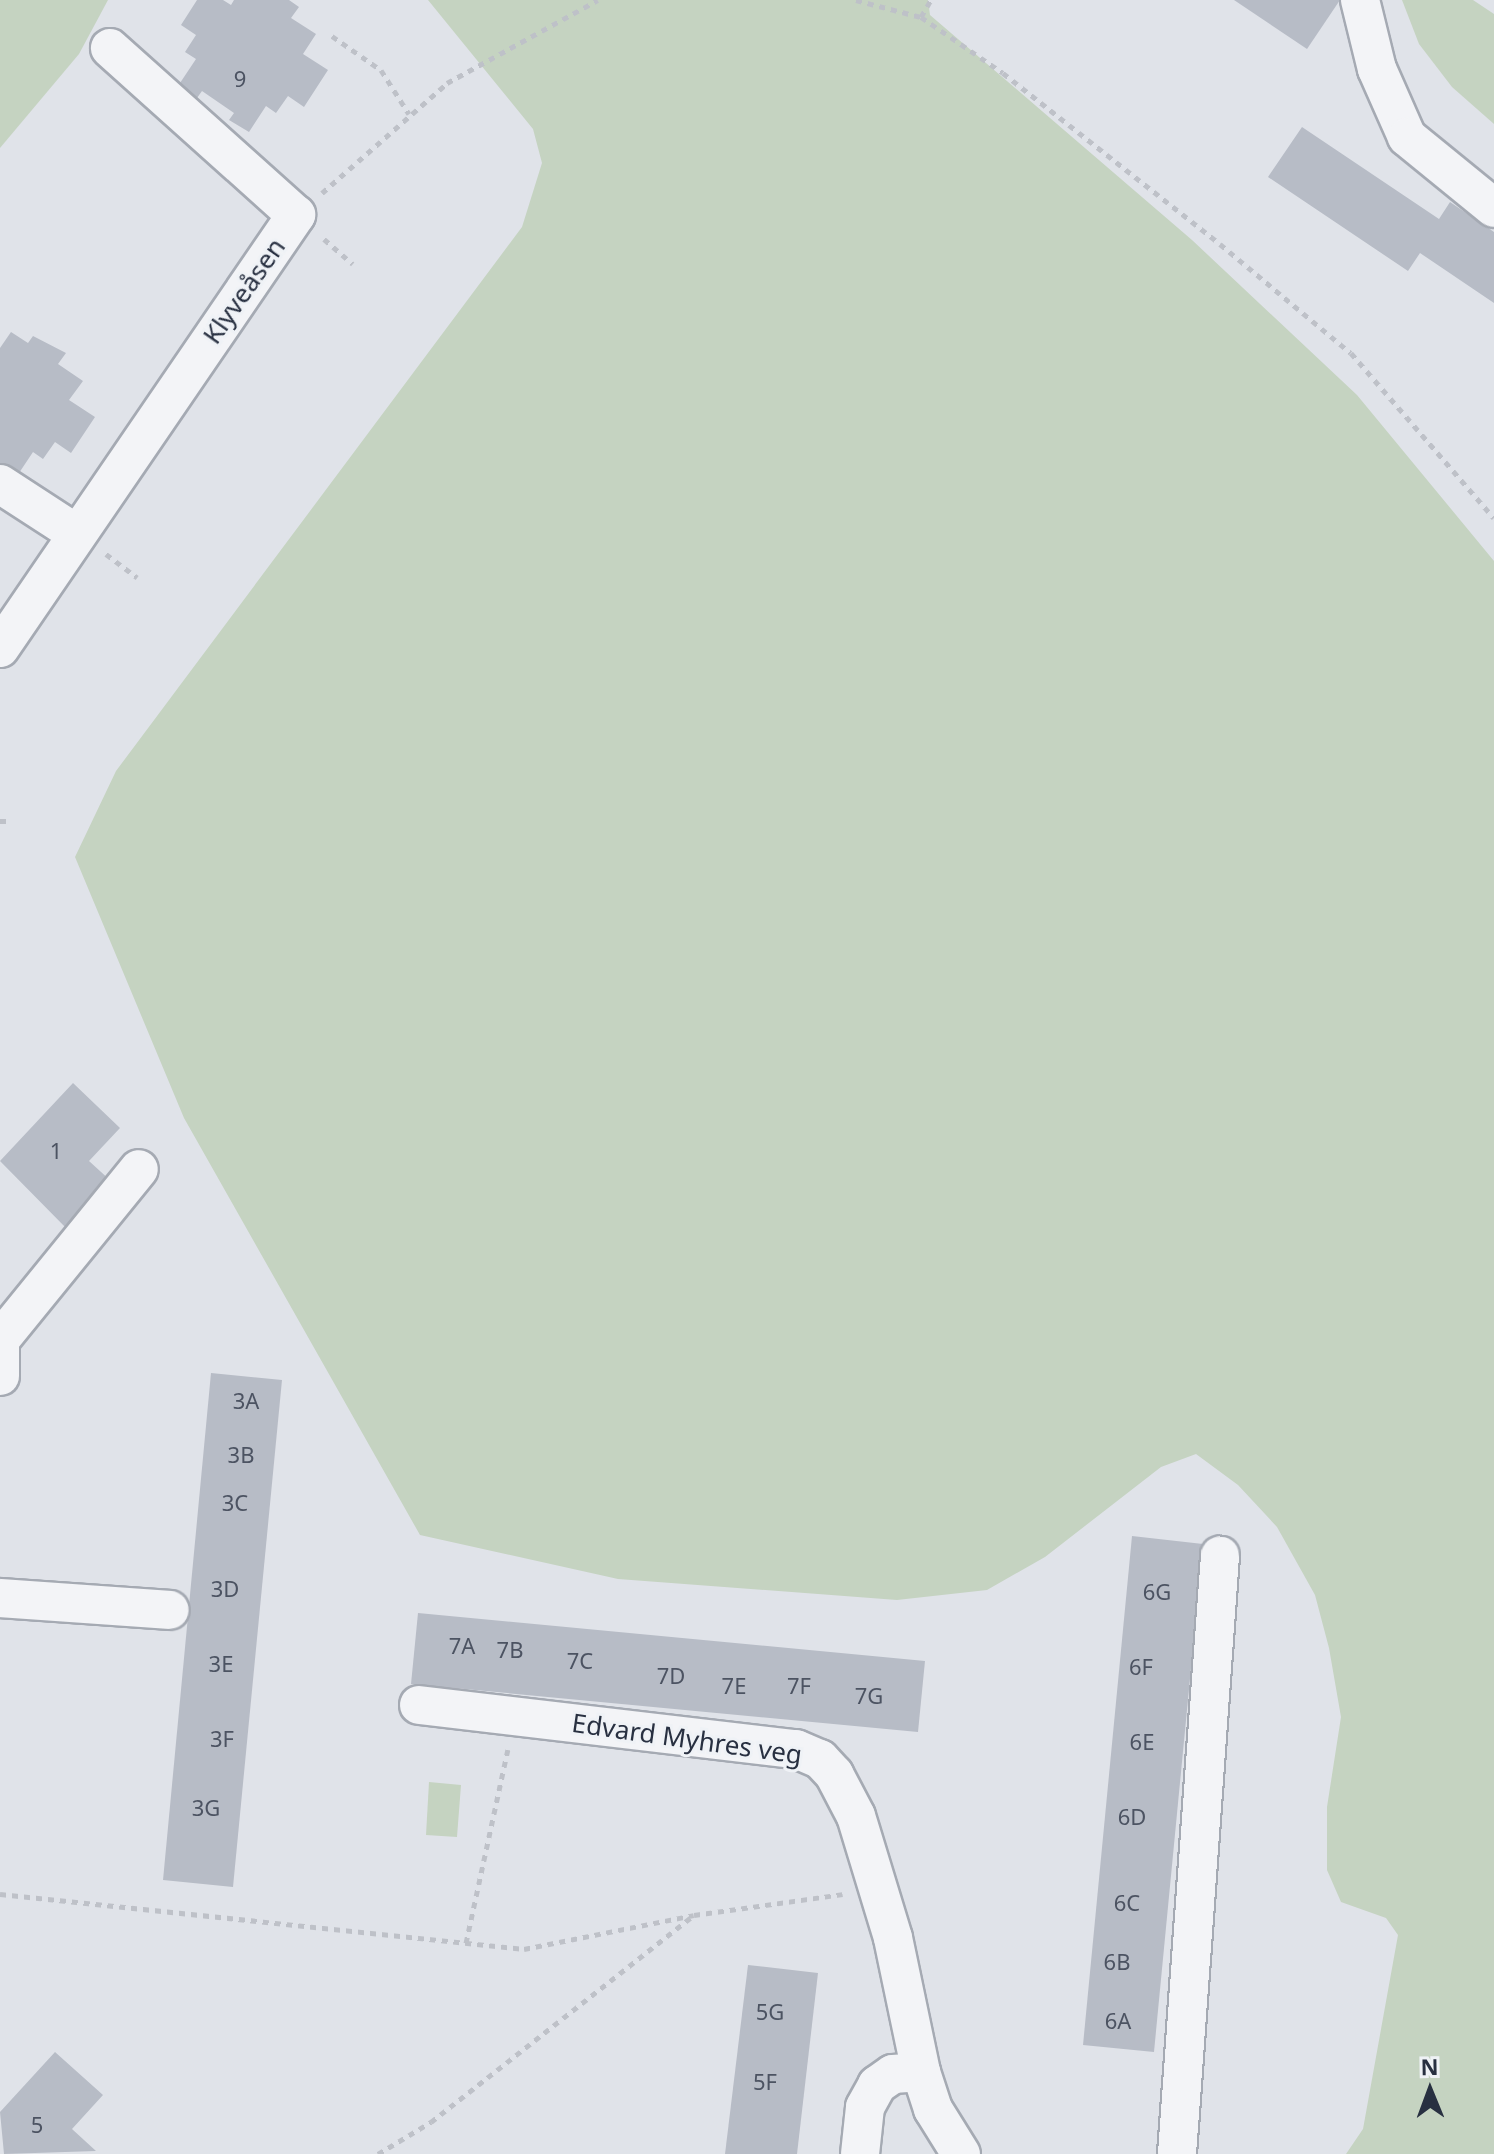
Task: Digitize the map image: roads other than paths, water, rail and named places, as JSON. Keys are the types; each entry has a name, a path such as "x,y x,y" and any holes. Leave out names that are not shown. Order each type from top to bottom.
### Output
{"street":[{"path":"1360,0 1377,69 1407,137 1494,208"},
{"name":"Klyveåsen","path":"0,648 296,215 110,48"},
{"path":"0,484 77,534"},
{"path":"0,1376 0,1338 139,1169"},
{"path":"1177,2154 1220,1556"},
{"path":"0,1598 170,1610"},
{"name":"Edvard Myhres veg","path":"419,1705 810,1752 834,1774 856,1816 877,1888 921,2072 933,2109 961,2154"},
{"path":"860,2154 865,2107 877,2085 893,2074 921,2072"}]}
